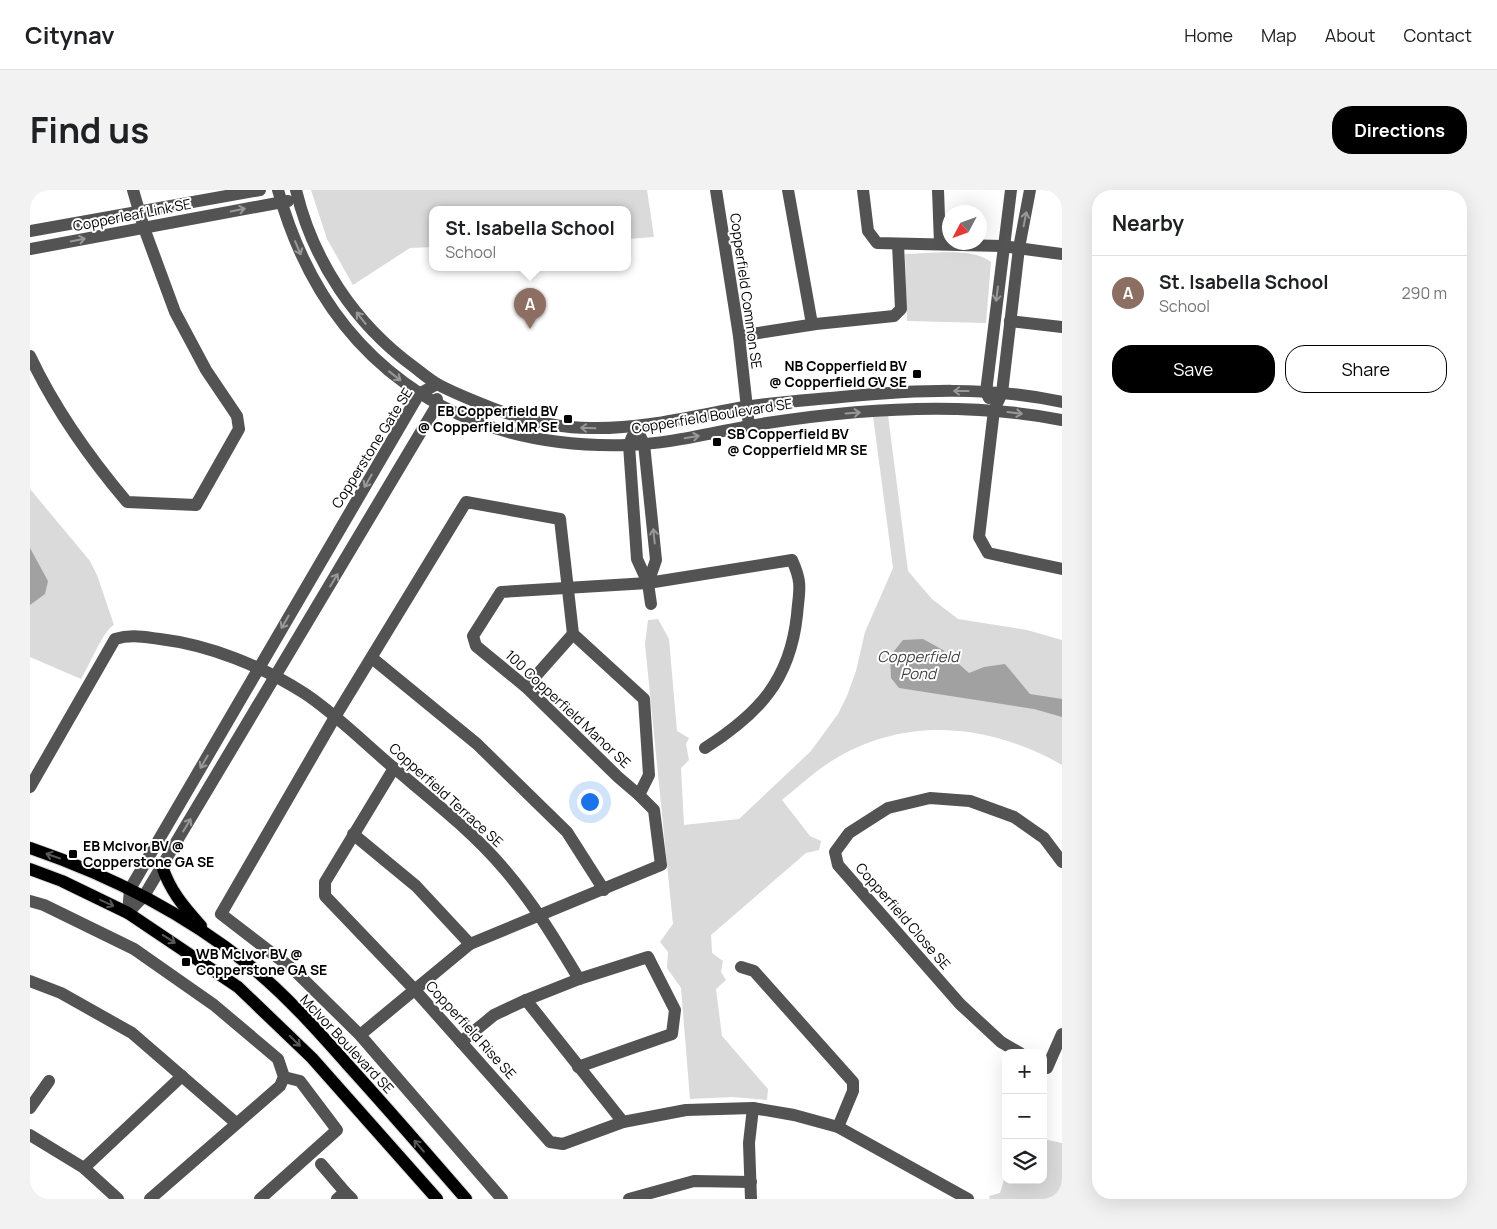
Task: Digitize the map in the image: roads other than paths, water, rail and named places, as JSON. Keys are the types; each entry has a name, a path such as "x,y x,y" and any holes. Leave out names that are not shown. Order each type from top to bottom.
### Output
{"main road":[{"name":"McIvor Boulevard SE","path":"30,848 68,861 144,896 212,937 251,966 323,1037 466,1199"},
{"path":"162,866 168,885 182,905 212,937"},
{"path":"30,870 62,881 128,913 238,987 312,1058 437,1199"}],"street":[{"path":"30,356 61,413 101,471 127,502 196,505 239,429 237,416 206,370 175,312 138,212 133,190"},
{"name":"Copperleaf Link SE","path":"30,231 138,212 204,195 260,190"},
{"name":"Copperfield Common SE","path":"716,190 750,426"},
{"path":"788,190 812,324"},
{"path":"863,190 868,232 877,243 1002,246 1062,254"},
{"path":"938,190 940,244"},
{"path":"994,410 986,392 1010,190"},
{"path":"1030,190 1019,248 1002,392 994,410 980,537 988,553 1062,569"},
{"name":"Copperleaf Link SE","path":"30,249 144,228 280,196 297,194"},
{"name":"Copperfield Boulevard SE","path":"297,194 310,234 342,294 366,325 395,353 437,384 514,416 553,426 590,428 636,427 746,407 908,391 1002,392 1062,402"},
{"name":"Copperfield Boulevard SE","path":"280,196 296,244 308,271 329,305 354,338 383,366 419,394 437,405 510,433 542,440 590,445 629,445 812,416 896,410 994,410 1062,420"},
{"path":"738,336 812,324 894,316 900,309 898,244"},
{"path":"1010,321 1062,327"},
{"path":"128,913 144,896 437,405 437,384"},
{"name":"Copperstone Gate SE","path":"128,913 130,889 258,669 419,394 437,384"},
{"path":"636,427 644,444 656,560 648,583"},
{"path":"636,427 629,445 637,559 648,583 651,604"},
{"path":"502,1199 360,1035 294,970 222,914 335,717 466,502 560,519 573,634 644,700 649,776 640,795"},
{"name":"100 Copperfield Manor SE","path":"604,890 662,865 654,810 526,687 476,646 473,636 501,592 648,583 792,560 800,578 794,640 785,669 766,697 738,725 704,748"},
{"path":"526,687 573,634"},
{"name":"Copperfield Terrace SE","path":"30,787 115,639 127,635 185,642 223,654 276,677 305,694 335,717 470,834 504,869 540,914 579,979"},
{"path":"360,1035 414,988 470,944 540,914 604,890 567,832 477,744 372,658"},
{"name":"Copperfield Rise SE","path":"394,768 325,882 325,896 414,988 550,1142 563,1144 623,1122 686,1110 753,1108 794,1115 838,1127 968,1199"},
{"name":"Copperfield Close SE","path":"1013,1049 1001,1042 960,1004 838,865 835,852 849,833 888,808 930,798 970,800 1014,817 1044,838 1062,862"},
{"path":"353,834 416,886 470,944"},
{"path":"30,901 44,905 134,949 214,1005 278,1059 284,1078 280,1086 150,1199"},
{"path":"462,1042 494,1015 526,1000 579,979 648,958 676,1010 672,1034 578,1066"},
{"path":"741,967 754,971 852,1082 853,1091 838,1127"},
{"path":"30,981 61,993 132,1034 236,1123"},
{"path":"526,1000 623,1122"},
{"path":"1047,1064 1062,1034"},
{"path":"84,1168 182,1076"},
{"path":"260,1199 337,1130 300,1081 284,1078"},
{"path":"30,1108 49,1081"},
{"path":"751,1199 749,1142 753,1108"},
{"path":"30,1134 84,1168 118,1199"},
{"path":"321,1164 345,1197"},
{"path":"629,1199 694,1181 751,1182"}],"water":[{"path":"30,548 48,581 45,594 30,605"},
{"name":"Copperfield Pond","path":"923,639 943,650 969,673 984,667 1005,664 1030,694 1062,699 1062,717 1034,709 899,688 891,678 890,656 903,640"}],"place":[{"name":"St. Isabella School","path":"530,329"},
{"name":"NB Copperfield BV @ Copperfield GV SE","path":"917,374"},
{"name":"EB Copperfield BV @ Copperfield MR SE","path":"568,419"},
{"name":"SB Copperfield BV @ Copperfield MR SE","path":"717,442"},
{"name":"EB McIvor BV @ Copperstone GA SE","path":"73,854"},
{"name":"WB McIvor BV @ Copperstone GA SE","path":"186,962"}]}
